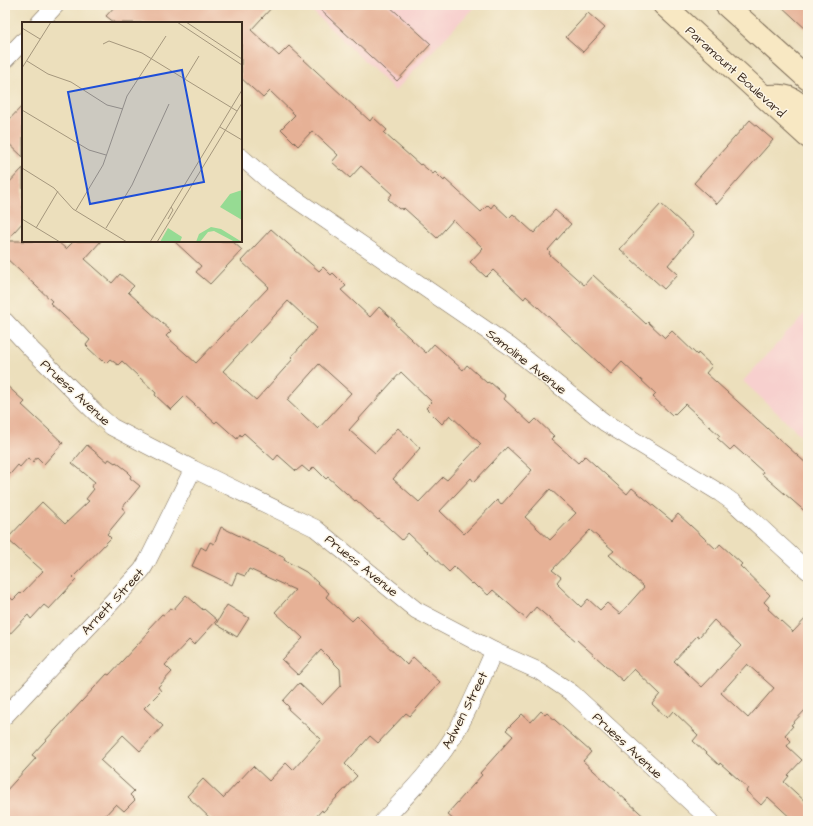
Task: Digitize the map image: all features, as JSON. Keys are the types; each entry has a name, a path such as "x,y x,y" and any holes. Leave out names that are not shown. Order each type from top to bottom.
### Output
{"main road":[{"name":"Paramount Boulevard","path":"664,5 808,137"},
{"path":"726,5 808,79"},
{"path":"764,96 785,95 792,98 808,112"}],"street":[{"path":"40,22 56,5"},
{"path":"5,60 22,42"},
{"name":"Samoline Avenue","path":"242,158 269,181 511,347 604,422 729,500 808,571"},
{"name":"Pruess Avenue","path":"5,321 32,350 104,421 112,427 193,469 315,528 416,610 494,651 539,671 572,693 711,821"},
{"name":"Arnett Street","path":"5,716 138,574 148,560 193,469"},
{"name":"Adwen Street","path":"383,821 425,775 445,749 462,720 494,651"}],"shaded area":[{"path":"306,5 476,5 395,91"},
{"path":"808,310 808,442 743,381"}],"building":[{"path":"116,5 274,5 251,30 279,56 289,46 370,121 373,117 387,130 384,133 420,165 421,164 433,174 435,172 444,181 445,179 481,212 488,205 491,208 494,204 509,218 513,214 534,233 555,210 571,224 548,250 550,252 549,254 584,285 593,275 646,324 648,322 665,338 672,331 697,355 698,353 712,366 706,373 808,465 808,514 762,474 763,472 734,446 730,450 717,438 720,436 685,404 672,415 653,397 656,394 622,362 611,374 526,296 524,299 493,270 486,277 470,262 483,248 453,220 437,238 404,208 402,210 401,208 399,209 388,199 392,194 361,166 350,178 332,162 338,155 312,131 298,146 281,129 295,115 270,91 263,98 242,79 242,22 114,22 106,16"},
{"path":"315,5 388,5 431,44 397,81"},
{"path":"780,5 808,5 808,31"},
{"path":"588,13 605,28 583,52 566,37"},
{"path":"22,106 22,156 5,140 5,124"},
{"path":"750,120 773,140 717,204 694,183"},
{"path":"22,169 22,223 6,241 58,242 66,249 73,242 100,242 85,259 112,283 120,274 134,286 128,292 171,331 166,336 196,363 269,287 241,261 271,229 319,271 323,267 331,275 333,273 346,286 341,290 370,317 379,307 426,353 434,344 463,370 467,365 487,383 491,383 506,396 504,399 531,424 536,419 554,436 551,439 578,463 585,456 627,494 632,488 672,521 678,514 716,549 720,544 742,564 740,566 770,595 764,602 769,607 768,609 793,632 808,616 808,707 791,725 793,726 785,735 791,741 787,746 802,760 788,775 789,776 784,782 808,804 808,821 794,821 768,797 761,805 746,791 748,788 720,763 719,765 693,741 698,735 673,711 667,718 652,704 660,694 634,669 623,681 577,640 576,641 536,607 526,619 493,590 488,595 479,587 478,588 473,583 472,584 454,567 449,572 408,533 402,540 328,477 326,479 314,467 309,472 302,466 296,471 278,455 274,460 244,433 241,436 240,434 237,439 217,421 215,423 185,396 171,410 155,395 156,393 122,361 118,365 110,359 106,363 103,360 102,361 87,347 86,345 90,340 50,303 52,301 5,257 5,187","holes":["288,301 317,328 291,357 293,359 256,400 223,371","319,364 351,393 318,429 287,400","401,372 432,402 426,408 442,424 450,415 481,444 447,480 443,477 419,502 393,479 420,448 398,428 375,453 349,430","507,447 532,470 501,505 497,500 464,534 440,511 471,478 474,482","550,489 576,513 550,540 525,517","590,530 614,551 609,555 644,587 620,614 607,603 600,610 588,599 581,607 558,585 559,584 557,582 561,577 552,570","714,620 741,646 702,687 674,661 697,636 699,637","747,664 774,688 748,718 721,693"]},
{"path":"661,204 694,234 668,265 678,274 664,289 620,249"},
{"path":"175,242 233,242 242,250 210,284 196,272 201,266"},
{"path":"5,384 25,402 22,405 63,443 44,464 37,457 33,462 28,458 20,467 18,465 5,480"},
{"path":"87,445 107,462 109,459 115,463 116,462 129,472 128,473 131,476 130,478 140,486 122,508 126,511 107,534 111,538 73,577 76,580 49,609 44,605 31,619 28,615 5,639 5,593 13,600 20,593 21,594 43,571 7,539 42,502 65,524 89,501 86,499 94,489 91,487 95,482 72,463"},
{"path":"221,527 285,558 284,560 306,572 329,593 326,597 352,621 357,616 407,665 413,657 440,682 410,716 406,713 378,743 370,736 345,764 357,776 323,812 322,810 312,821 213,821 187,796 203,779 223,798 253,766 269,781 286,763 293,770 321,739 288,709 289,707 283,701 299,683 322,705 341,685 340,669 321,650 298,675 282,660 303,638 275,612 295,590 249,569 245,576 237,573 232,585 192,566 201,547 206,550 210,542 214,544"},
{"path":"186,595 217,620 194,645 189,640 165,665 172,672 158,687 161,691 144,708 163,726 140,751 123,735 100,760 134,791 130,795 135,800 124,811 116,804 100,821 5,821 5,792 36,758 32,755 107,674 109,675 150,631 148,629 162,614 164,615 170,608 173,610"},
{"path":"227,605 249,618 237,637 216,624"},
{"path":"541,711 545,715 547,713 591,752 583,761 649,821 455,821 447,814 482,775 480,773 513,736 506,730 522,714 531,722"}]}
